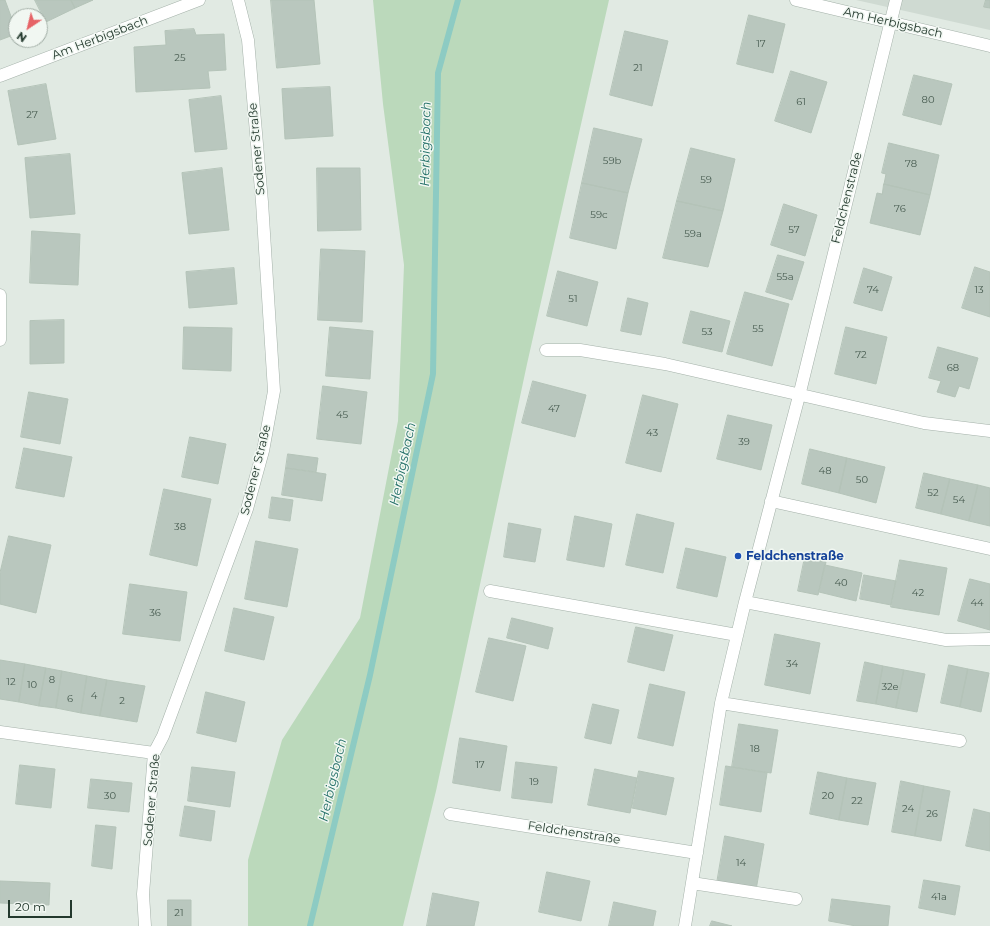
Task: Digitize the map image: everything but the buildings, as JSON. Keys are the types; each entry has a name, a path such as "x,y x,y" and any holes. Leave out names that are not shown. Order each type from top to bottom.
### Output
{"street":[{"name":"Am Herbigsbach","path":"0,76 199,0"},
{"name":"Sodener Straße","path":"145,926 143,894 154,753 163,736 247,509 264,451 274,391 262,202 248,48 238,0"},
{"name":"Am Herbigsbach","path":"796,0 891,24 990,46"},
{"name":"Feldchenstraße","path":"685,926 721,703 745,602 800,396 851,180 896,0"},
{"path":"0,295 0,340"},
{"path":"546,350 580,350 665,364 924,424 990,430"},
{"path":"771,501 990,549"},
{"path":"490,591 737,635"},
{"path":"745,602 946,640 990,639"},
{"path":"721,703 960,741"},
{"path":"0,732 154,753"},
{"name":"Feldchenstraße","path":"450,814 697,853"},
{"path":"692,883 796,899"}],"shaded area":[{"path":"856,0 990,0 990,30"}],"green space":[{"path":"373,0 609,0 527,364 436,791 403,926 248,926 248,860 282,740 360,618 398,421 404,265 383,104"}],"waterway":[{"name":"Herbigsbach","path":"310,926 370,675 433,374 438,73 458,0"}],"place":[{"name":"Feldchenstraße","path":"738,556"}]}
